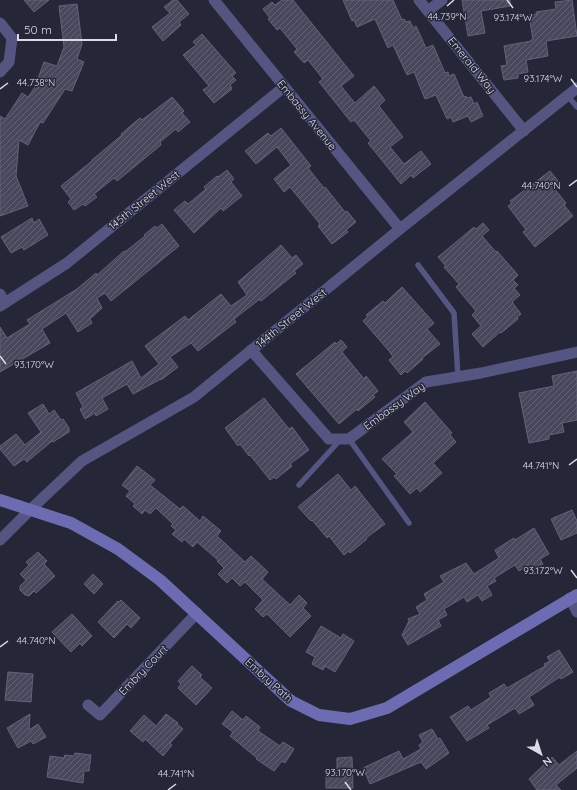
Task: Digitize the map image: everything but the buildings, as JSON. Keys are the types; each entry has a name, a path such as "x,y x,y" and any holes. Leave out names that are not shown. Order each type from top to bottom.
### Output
{"street":[{"name":"Embassy Avenue","path":"214,0 400,229"},
{"name":"Emerald Way","path":"419,0 524,131"},
{"path":"428,11 442,0"},
{"path":"0,23 12,38 9,62 0,72"},
{"name":"145th Street West","path":"2,301 67,263 284,87"},
{"name":"144th Street West","path":"0,540 82,461 194,397 400,229 577,88"},
{"path":"251,350 329,439 345,439"},
{"name":"Embassy Way","path":"345,439 426,382 481,373 577,352"},
{"name":"Embry Path","path":"0,500 71,524 118,549 160,580 291,701 319,715 350,719 387,708 574,597"},
{"path":"574,597 577,612"},
{"name":"Embry Court","path":"88,705 100,715 197,613"}],"lane":[{"path":"567,96 577,107"},
{"path":"418,265 454,313 458,377"},
{"path":"299,485 345,439 409,523"}]}
